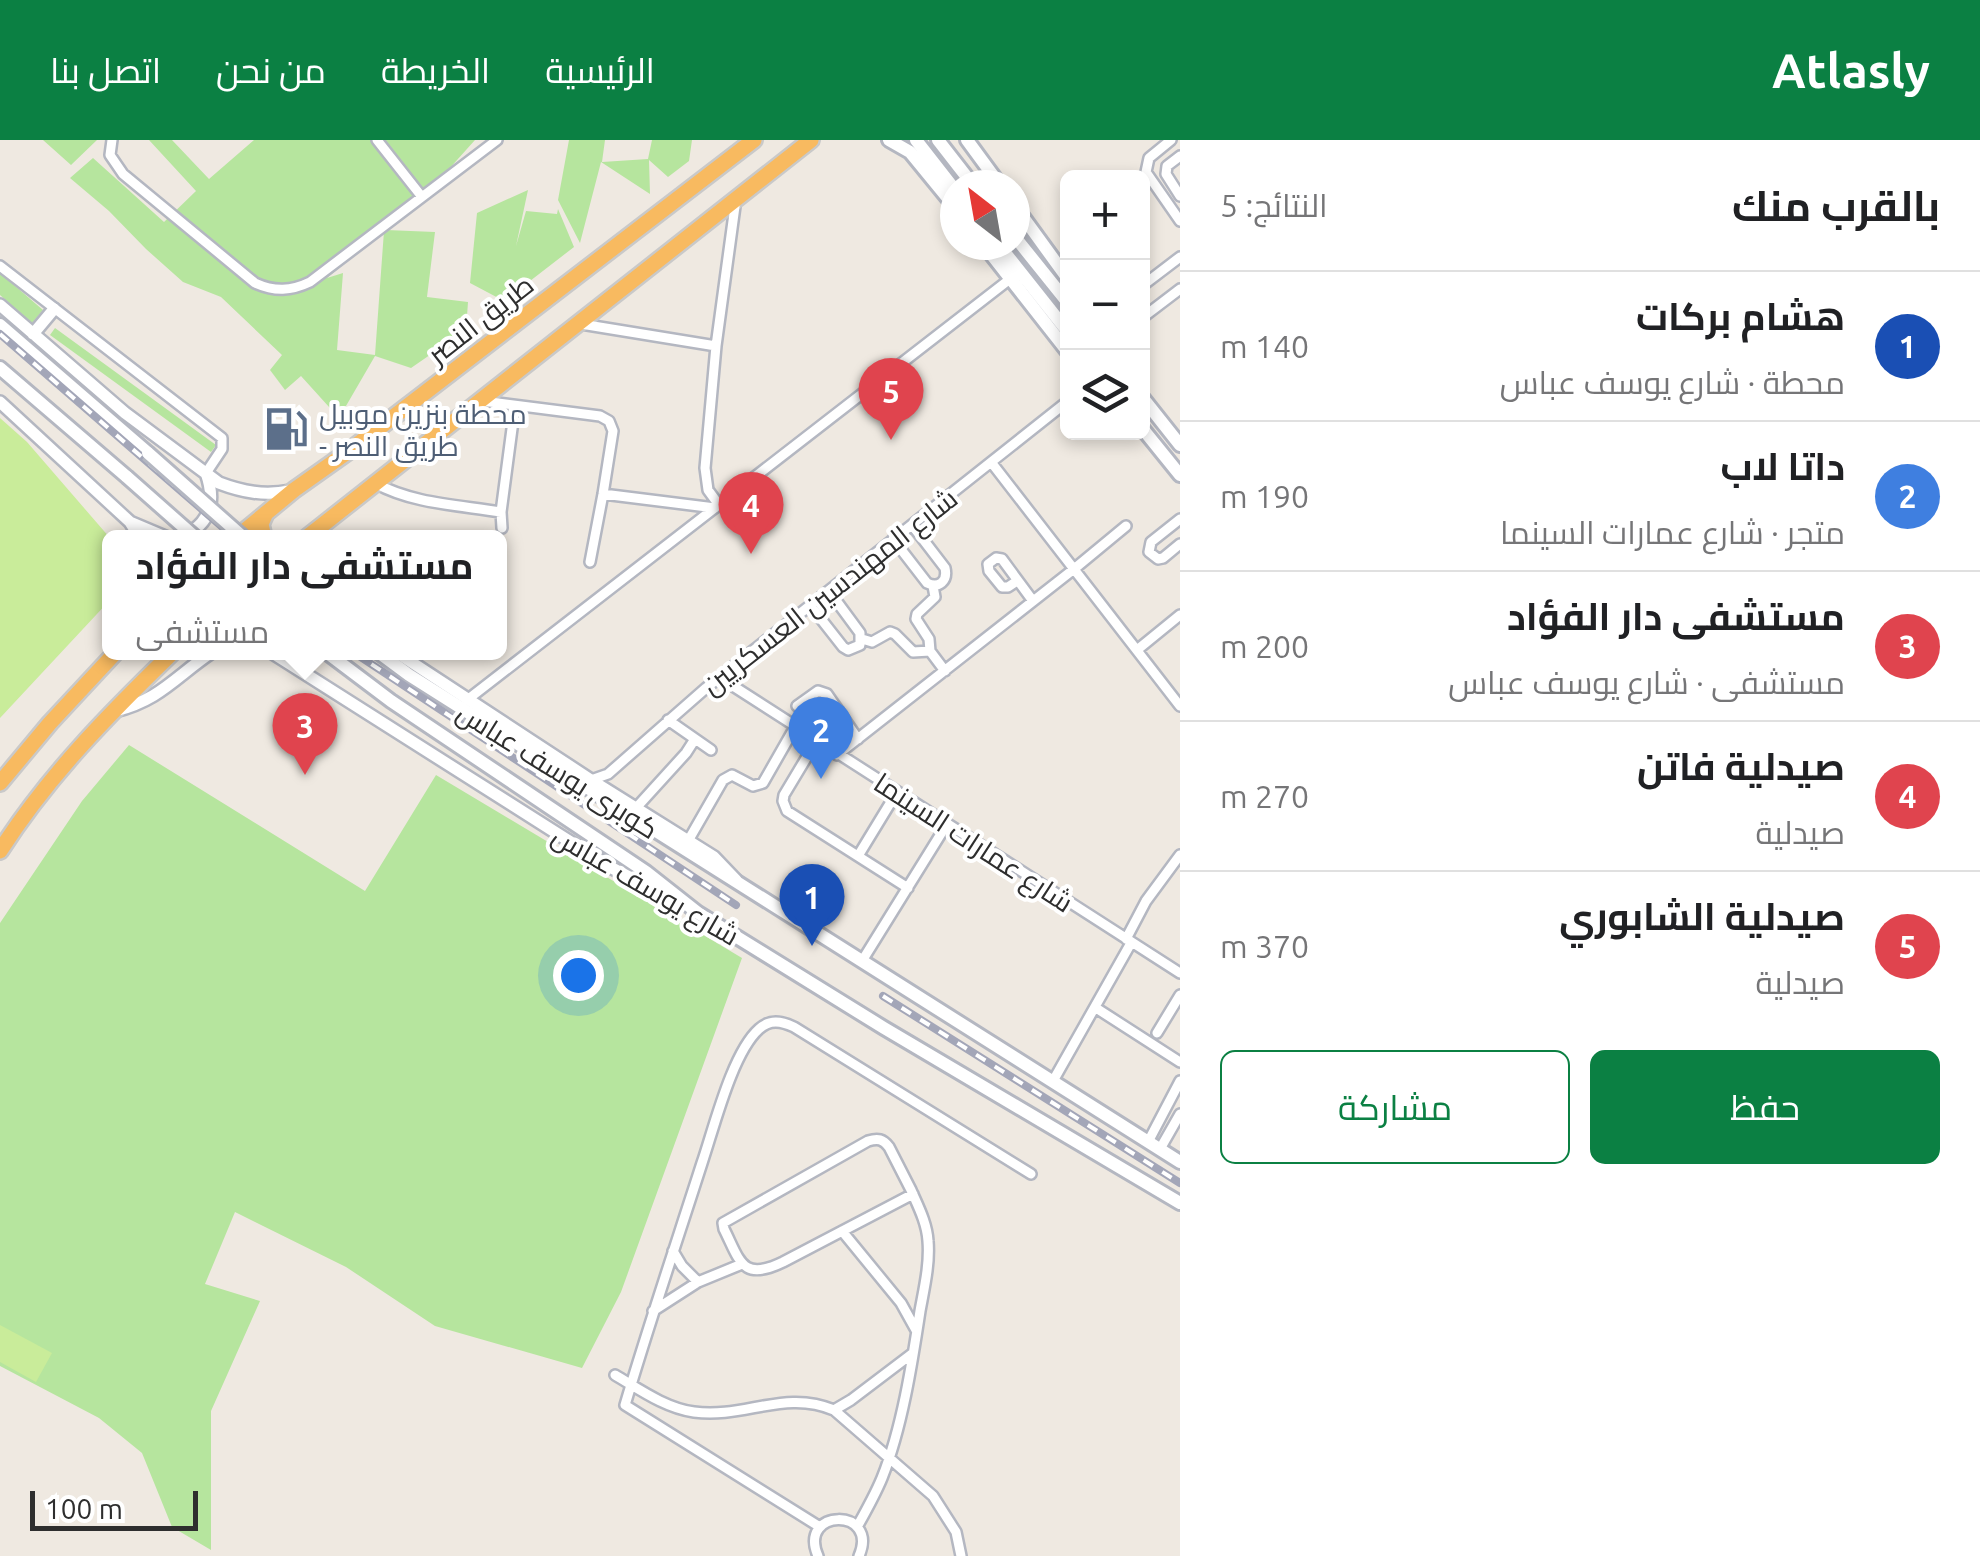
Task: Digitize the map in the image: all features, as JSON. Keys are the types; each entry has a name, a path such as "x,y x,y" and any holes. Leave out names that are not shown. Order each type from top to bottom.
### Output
{"highway":[{"name":"طريق النصر","path":"246,530 754,140"},
{"path":"316,530 811,140"},
{"path":"262,530 266,513"},
{"path":"0,783 109,660"},
{"path":"0,851 50,782 111,712 166,660"}],"main road":[{"path":"889,140 910,144 940,175"},
{"path":"938,140 962,170"},
{"path":"967,140 989,170"},
{"path":"910,144 940,186"},
{"path":"1030,227 1060,268"},
{"path":"1030,256 1060,293"},
{"path":"995,260 1066,350"},
{"path":"1011,260 1060,322"},
{"path":"0,325 235,530"},
{"path":"0,368 187,530"},
{"path":"1150,407 1180,445"},
{"path":"1150,438 1180,475"},
{"name":"كوبرى يوسف عباس","path":"336,660 390,701 646,872 698,913"},
{"name":"كوبرى يوسف عباس","path":"389,660 740,886"},
{"name":"شارع يوسف عباس","path":"740,886 1180,1162"},
{"name":"شارع يوسف عباس","path":"698,913 1180,1203"}],"street":[{"path":"112,140 110,155 124,174 255,283 269,289 298,288 310,282 496,140"},
{"path":"377,140 422,197"},
{"path":"1171,140 1149,158 1146,172 1180,222"},
{"path":"1180,156 1168,166 1166,174 1180,196"},
{"path":"717,506 705,479 716,346 736,198"},
{"path":"1150,280 1180,257"},
{"path":"0,266 222,438 222,449 206,473 212,496 209,511 194,530"},
{"path":"467,700 1010,280"},
{"path":"1150,312 1180,289"},
{"path":"0,306 125,412 220,483 256,494 294,490"},
{"path":"33,334 54,308"},
{"path":"579,324 716,346"},
{"path":"480,400 600,416 608,421 612,431 604,494 590,562"},
{"path":"0,402 135,530"},
{"path":"502,528 514,406"},
{"name":"شارع المهندسين العسكريين","path":"590,780 608,774 719,677 1060,407"},
{"path":"992,462 1180,706"},
{"path":"375,483 411,498 502,512"},
{"path":"604,494 717,506"},
{"path":"326,530 343,508"},
{"path":"1180,520 1151,542 1149,552 1163,558 1180,544"},
{"path":"130,522 150,530"},
{"path":"894,539 927,583 933,586 945,581 946,568 912,524"},
{"path":"838,755 1126,526"},
{"path":"1016,580 1033,602"},
{"path":"933,586 935,596 916,619 929,639 930,652 945,670"},
{"path":"810,605 843,647 855,649 860,645 860,632 828,590"},
{"path":"1136,650 1180,614"},
{"path":"862,639 872,642 890,632 913,652 930,652"},
{"path":"111,712 160,692 202,660"},
{"name":"شارع يوسف عباس","path":"284,660 610,867 698,913"},
{"name":"شارع يوسف عباس","path":"408,660 722,863 740,886"},
{"name":"شارع عمارات السينما","path":"719,677 1128,941 1178,967"},
{"path":"798,706 818,691 828,694 858,739"},
{"path":"668,720 712,750"},
{"path":"688,841 723,780 732,775 754,786 763,783 795,726"},
{"path":"636,808 695,739"},
{"path":"817,740 784,795 787,812 908,888"},
{"path":"858,856 897,792"},
{"path":"862,961 947,824"},
{"path":"1053,1081 1096,1008 1146,901 1180,855"},
{"path":"1157,1033 1180,995"},
{"path":"1096,1008 1180,1062"},
{"path":"820,1526 625,1405 735,1067 756,1032 781,1022 804,1032 1031,1174"},
{"path":"1154,1145 1180,1081"},
{"path":"1154,1145 1180,1114"},
{"path":"857,1527 889,1456 914,1353 928,1243 921,1212 913,1194 885,1142 876,1139 723,1223 742,1264 753,1270 772,1268 913,1194"},
{"path":"842,1231 901,1303 916,1333"},
{"path":"673,1251 698,1282"},
{"path":"653,1311 698,1282 742,1264"},
{"path":"834,1410 914,1353"},
{"path":"615,1375 664,1402 694,1412 739,1412 800,1400 834,1410 933,1496 956,1532 961,1556"},
{"path":"818,1556 814,1541 820,1526 834,1518 843,1518 857,1527 863,1542 859,1556"}],"green space":[{"path":"43,140 97,140 71,165"},
{"path":"149,140 172,140 209,179 254,140 475,140 422,199 386,230 435,232 427,297 468,302 466,330 411,368 375,356 339,418 301,376 285,390 270,370 282,355 221,297 183,282 70,178 93,158 164,222 196,191","holes":["384,231 375,355 337,350 343,273 327,278"]},
{"path":"569,140 605,140 602,162 648,159 652,140 692,140 689,161 668,177 649,160 650,194 601,162 580,243 558,200"},
{"path":"528,190 516,246 526,211 557,214 558,209 574,247 504,301 470,283 477,213"},
{"path":"0,273 43,310 32,323 0,295"},
{"path":"55,328 216,445 211,452 50,335"},
{"path":"0,418 27,442 103,530 102,609 0,718"},
{"path":"129,745 365,891 436,775 742,958 621,1292 582,1368 435,1326 346,1267 235,1212 205,1284 260,1301 211,1411 211,1550 172,1527 142,1453 99,1418 0,1366 0,923 82,801"},
{"path":"0,1325 52,1353 36,1382 0,1362"}],"railway":[{"path":"0,334 226,530"},
{"path":"365,660 736,905"},
{"path":"883,996 1180,1183"}],"place":[{"name":"محطة بنزين موبيل - طريق النصر","path":"286,429"},
{"name":"صيدلية الشابوري","path":"891,440"},
{"name":"صيدلية فاتن","path":"751,554"},
{"name":"مستشفى دار الفؤاد","path":"305,775"},
{"name":"داتا لاب","path":"821,779"},
{"name":"هشام بركات","path":"812,946"}]}
